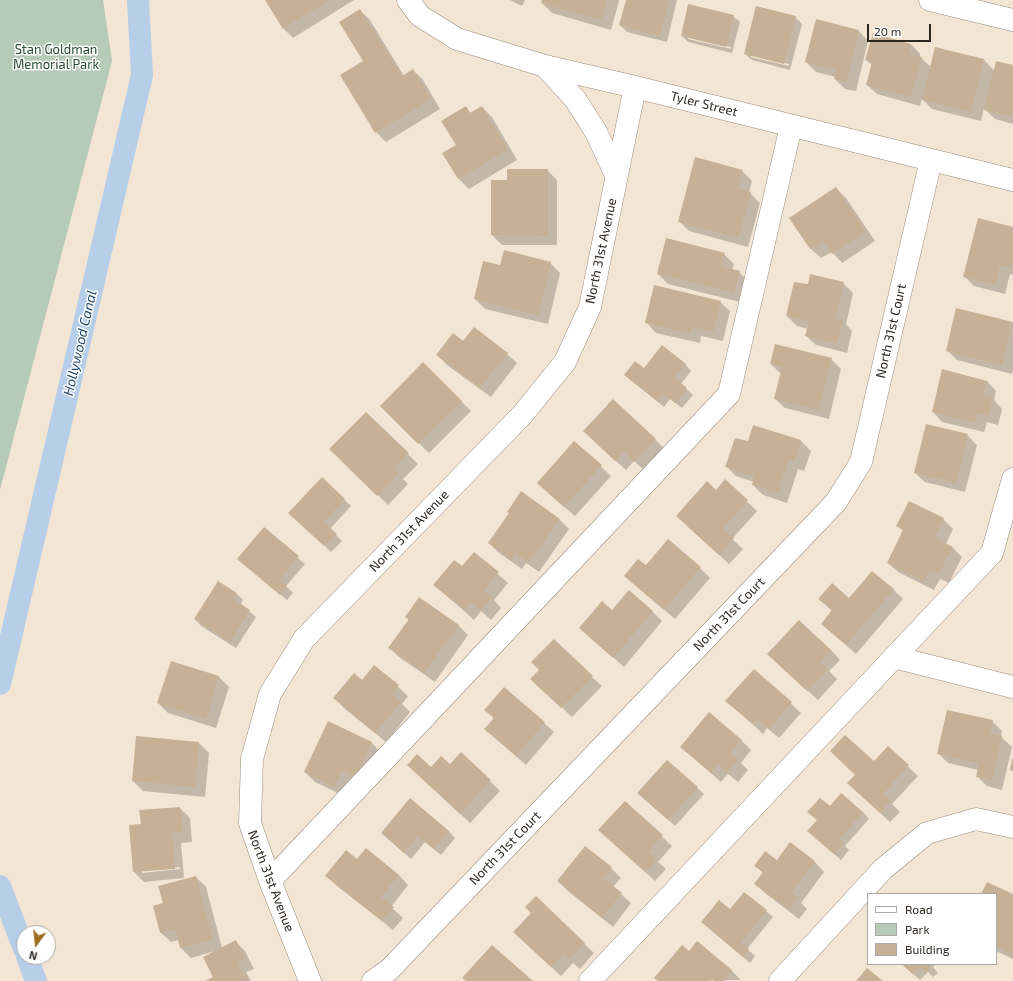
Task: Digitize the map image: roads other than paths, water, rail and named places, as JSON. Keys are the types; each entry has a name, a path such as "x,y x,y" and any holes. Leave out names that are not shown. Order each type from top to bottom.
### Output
{"street":[{"name":"Tyler Street","path":"408,0 420,16 457,39 545,66 1013,180"},
{"path":"930,0 1013,20"},
{"path":"545,66 575,99 596,132 616,175"},
{"name":"North 31st Avenue","path":"310,981 270,881 250,823 252,759 270,694 304,639 522,415 565,362 590,307 635,87"},
{"path":"270,881 729,394 791,126"},
{"name":"North 31st Court","path":"373,981 389,970 836,502 861,462 931,160"},
{"path":"590,981 992,553 1013,478"},
{"path":"894,657 1013,687"},
{"path":"780,981 883,869 927,833 976,819 1013,827"}],"waterway":[{"name":"Hollywood Canal","path":"0,684 142,75 138,0"},
{"name":"Hollywood Canal","path":"0,886 16,928"},
{"name":"Hollywood Canal","path":"30,965 36,981"}],"park label":[{"name":"Stan Goldman Memorial Park","path":"56,58"}]}
